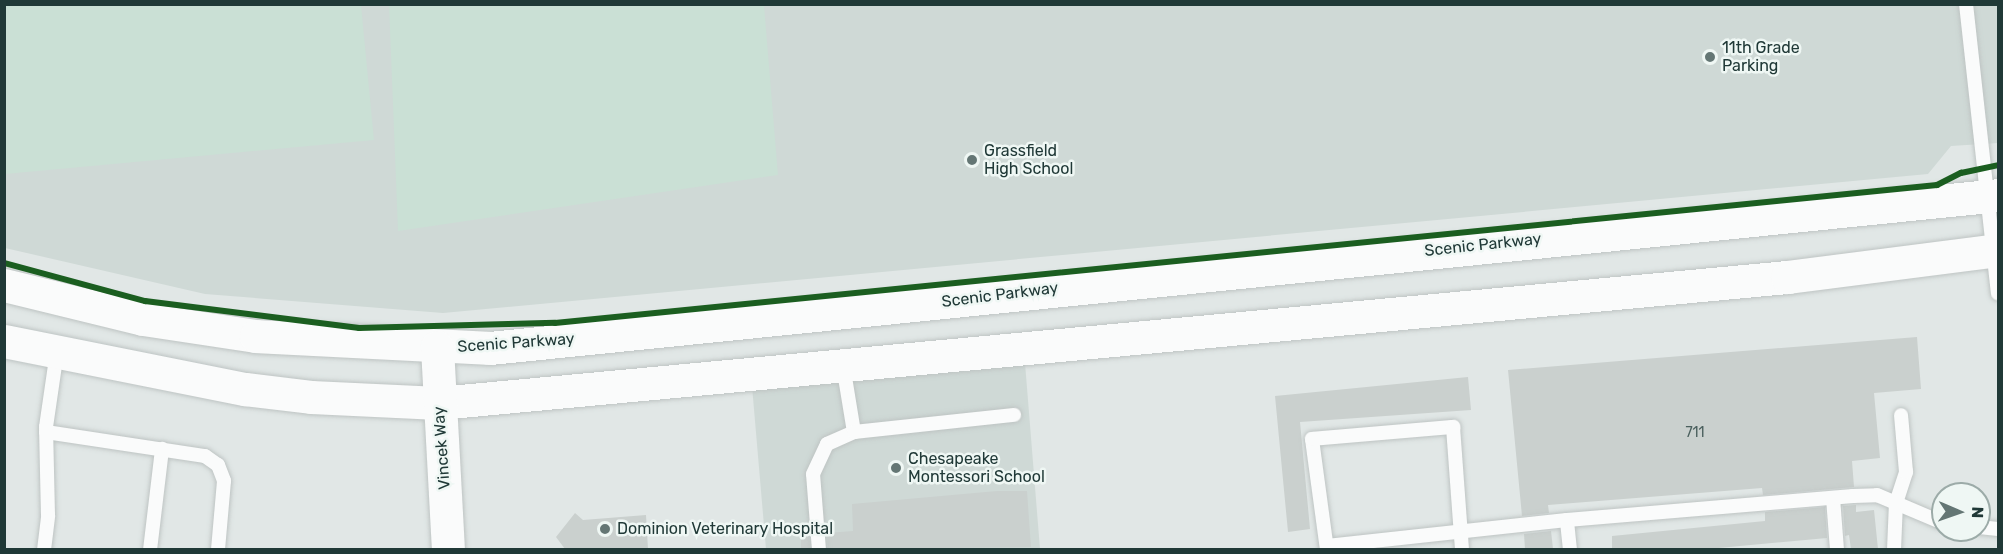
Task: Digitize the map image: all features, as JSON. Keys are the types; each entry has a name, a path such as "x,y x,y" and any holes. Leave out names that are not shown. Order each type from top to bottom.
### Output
{"street":[{"name":"Scenic Parkway","path":"4,285 143,319 256,336 490,348 759,322 1108,283 1994,195"},
{"path":"4,341 245,389 311,397 439,403 843,363 1787,277 1996,250"},
{"name":"Vincek Way","path":"437,347 448,549"}],"lane":[{"path":"1966,4 1994,195 1998,293"},
{"path":"44,549 48,515 46,432 57,352"},
{"path":"843,363 854,432"},
{"path":"819,549 813,474 827,444 854,432 1014,415"},
{"path":"1894,549 1896,503 1906,472 1901,415"},
{"path":"1462,549 1464,532 1453,427 1312,439 1327,548 1464,532 1567,520 1877,495 1931,518"},
{"path":"46,432 205,456 218,465 224,496 218,549"},
{"path":"150,549 162,449"},
{"path":"1833,498 1837,549"},
{"path":"1567,520 1570,549"}],"shaded area":[{"name":"Grassfield High School","path":"5,5 1998,5 1998,143 1951,146 1928,174 443,313 205,294 5,248"},
{"name":"Chesapeake Montessori School","path":"1025,363 1040,549 766,549 752,386"}],"green space":[{"path":"5,4 361,5 374,140 5,174"},
{"path":"389,5 764,5 778,175 398,231"}],"building":[{"path":"1917,337 1921,389 1874,393 1880,458 1852,461 1854,487 1763,495 1762,488 1548,505 1549,513 1522,516 1508,370"},
{"path":"1468,377 1471,410 1300,422 1310,529 1288,532 1275,396"},
{"path":"997,491 1027,491 1031,547 828,549 827,533 853,531 852,504"},
{"path":"1856,505 1856,512 1874,510 1878,549 1851,549 1849,535 1845,536 1843,506"},
{"path":"1825,507 1827,538 1708,549 1612,549 1612,536 1765,521 1765,512"},
{"name":"Dominion Veterinary Hospital","path":"575,513 583,520 646,515 648,549 565,549 556,537"},
{"path":"1551,531 1553,549 1525,549 1524,534"},
{"path":"809,534 810,549 801,549 801,535"}],"cycle path":[{"path":"4,263 145,301 359,328 555,323 1937,185 1961,173 1998,165"}],"place":[{"name":"11th Grade Parking","path":"1710,57"},
{"name":"Grassfield High School","path":"972,160"},
{"name":"Chesapeake Montessori School","path":"896,468"},
{"name":"Dominion Veterinary Hospital","path":"605,529"}]}
